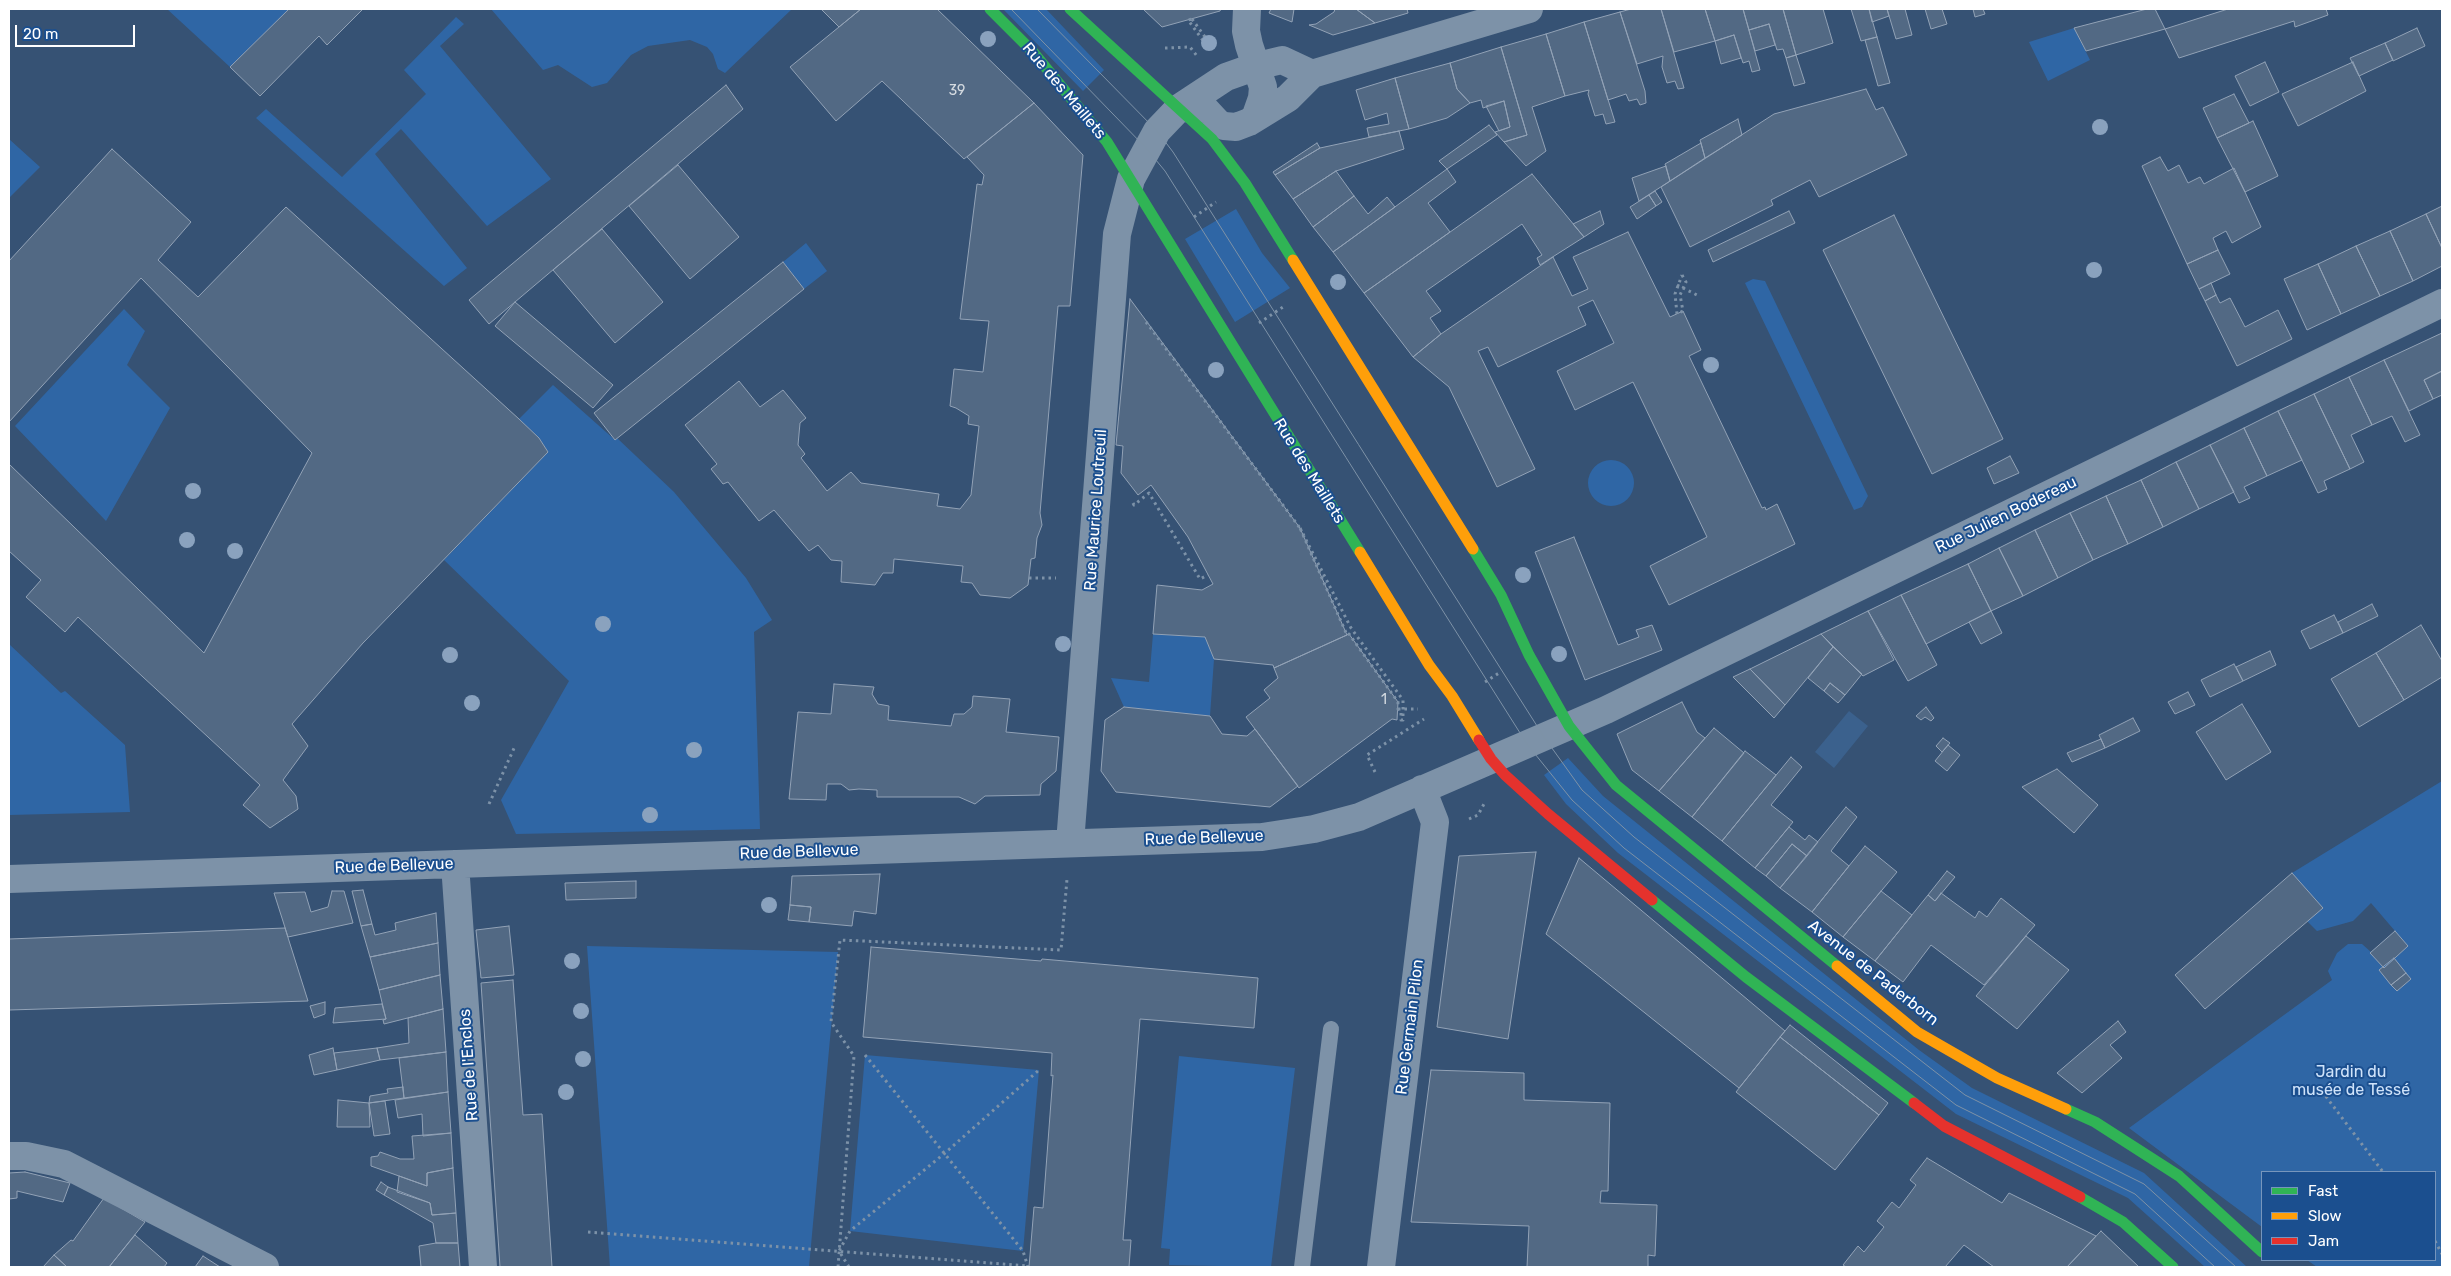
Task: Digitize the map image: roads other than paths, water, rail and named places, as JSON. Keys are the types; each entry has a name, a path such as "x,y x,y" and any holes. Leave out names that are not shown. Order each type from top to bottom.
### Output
{"main road":[{"name":"Rue des Maillets","path":"990,9 1033,52 1107,142 1429,665 1452,696 1491,759"},
{"path":"1070,9 1212,139 1240,177 1501,595 1528,655 1569,726"},
{"name":"Avenue de Paderborn","path":"1569,726 1616,785 1917,1032 1997,1078 2095,1122 2179,1176 2261,1251"},
{"path":"1491,759 1548,814 1746,977 1944,1126 2065,1188 2124,1222 2173,1267"}],"street":[{"path":"1179,108 1205,109 1218,123 1224,126 1246,122 1261,104 1263,87 1246,30 1247,9"},
{"path":"1240,177 1223,140 1225,134 1288,98 1312,74 1529,9"},
{"path":"1131,180 1157,131 1179,108 1226,77 1257,66 1282,60 1312,74"},
{"name":"Rue Maurice Loutreuil","path":"1070,843 1117,234 1131,180"},
{"name":"Rue Julien Bodereau","path":"1569,726 2442,303"},
{"name":"Rue de Bellevue","path":"9,879 1262,837 1314,829 1359,817 1569,726"},
{"name":"Rue Germain Pilon","path":"1381,1267 1435,822 1422,789"},
{"name":"Rue de l'Enclos","path":"455,864 483,1267"},
{"path":"9,1156 26,1156 64,1164 265,1267"}],"lane":[{"path":"1302,1267 1330,1030"}],"tram line":[{"path":"1011,9 1146,148 1165,171 1527,744 1572,800 1624,848 1956,1105 2135,1194 2215,1267"},
{"path":"1037,9 1157,131 1173,152 1544,737 1582,790 1634,837 1965,1095 2144,1184 2236,1267"}],"park label":[{"name":"Jardin du musée de Tessé","path":"2351,1081"}]}
